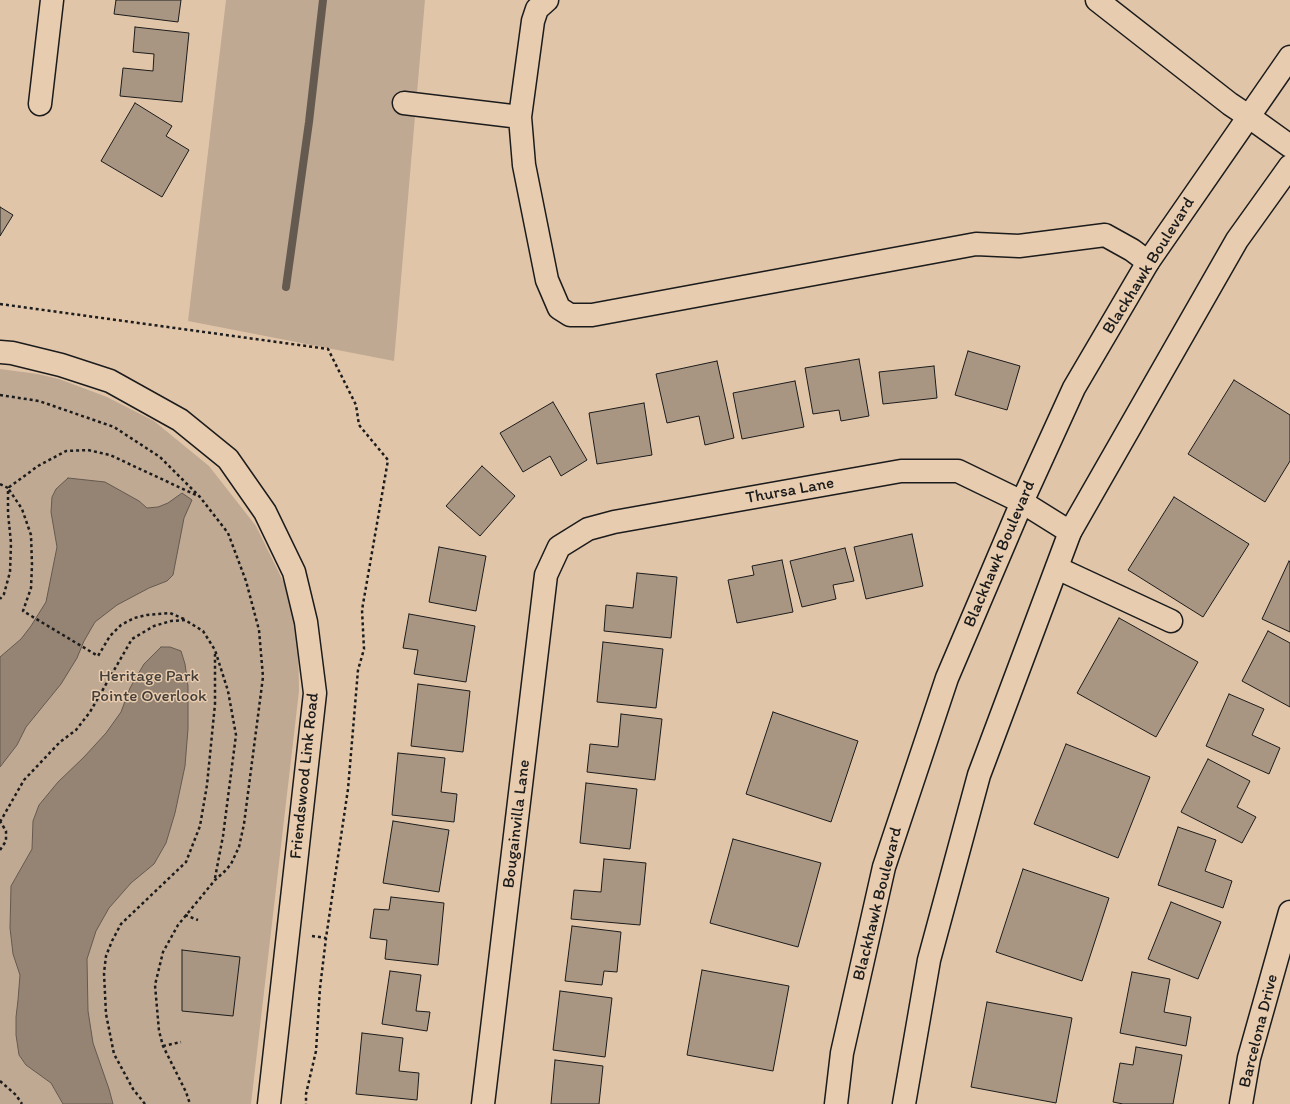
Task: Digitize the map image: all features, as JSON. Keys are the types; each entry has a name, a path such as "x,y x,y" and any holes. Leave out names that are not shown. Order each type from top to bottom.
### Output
{"street":[{"path":"40,104 52,0"},
{"path":"547,0 537,9 534,21 520,117 524,164 547,280 559,308 570,315 592,315 976,244 1019,246 1105,235 1132,250 1148,262"},
{"path":"1097,0 1248,116 1290,146"},
{"name":"Blackhawk Boulevard","path":"836,1104 842,1053 884,867 947,678 1022,502 1074,388 1148,262 1290,57"},
{"path":"404,103 520,117"},
{"path":"904,1104 929,960 979,775 1070,532 1237,240 1290,166"},
{"name":"Friendswood Link Road","path":"0,352 12,353 61,365 110,381 180,420 228,459 265,512 294,572 306,622 315,693 269,1104"},
{"name":"Thursa Lane","path":"559,547 588,529 614,522 901,471 958,471 1022,502 1070,532"},
{"name":"Bougainvilla Lane","path":"483,1104 546,575 559,547"},
{"path":"1057,568 1171,621"},
{"name":"Barcelona Drive","path":"1241,1104 1249,1058 1290,912"}],"path":[{"path":"0,395 39,401 114,427 160,457 200,497 228,533 246,581 259,630 263,677 244,824 239,847 231,864 215,880 178,924 163,952 155,985 159,1031 163,1046 186,1092 190,1104"},
{"path":"8,488 38,466 66,451 88,450 110,455 200,497"},
{"path":"0,484 8,488 22,509 31,534 31,588 23,611 98,656 110,636 121,625 134,618 170,613 203,631 215,650 228,691 236,735 223,836 215,880"},
{"path":"0,599 4,594 10,572 12,543 8,513 8,488"},
{"path":"0,850 6,841 6,831 0,821 24,780 60,742 76,730 90,712 132,639 154,626 171,621 185,620"},
{"path":"145,1104 133,1089 114,1054 106,1014 104,973 106,956 121,924 186,862 200,826 207,785 215,704 215,650"},
{"path":"185,916 198,920"},
{"path":"163,1046 182,1042"},
{"path":"0,1081 16,1095 22,1104"}],"green space":[{"path":"226,0 425,0 394,361 188,321"},
{"name":"Heritage Park Pointe Overlook","path":"0,369 38,374 59,379 107,397 154,421 209,466 256,526 284,583 298,636 299,691 251,1104 0,1104"}],"shaded area":[{"path":"68,478 105,482 139,501 147,508 158,507 168,503 182,493 192,500 184,518 173,575 167,581 149,588 117,605 95,622 84,641 77,658 61,684 26,727 17,745 0,767 0,657 21,639 46,602 57,547 51,512 52,497 56,489"},
{"path":"161,647 170,647 181,651 185,664 188,686 188,729 185,766 175,813 166,843 154,864 131,883 109,908 96,931 87,959 88,1011 93,1043 113,1104 63,1104 51,1083 26,1065 19,1055 16,1035 16,1017 20,975 13,954 10,928 11,886 32,849 33,821 39,805 58,782 106,733 121,712 130,688 144,664"}],"building":[{"path":"116,0 181,0 178,22 114,14"},
{"path":"135,27 189,33 182,102 120,96 123,68 153,71 154,54 133,52"},
{"path":"135,103 172,126 166,136 189,150 162,197 101,161"},
{"path":"0,207 13,215 0,236"},
{"path":"968,351 1020,366 1007,410 955,395"},
{"path":"859,359 869,416 841,421 839,410 813,414 805,368"},
{"path":"717,361 734,438 705,445 699,416 667,423 656,374"},
{"path":"934,366 937,398 883,404 879,372"},
{"path":"1234,380 1290,415 1290,461 1265,502 1188,454"},
{"path":"795,381 804,427 742,439 733,393"},
{"path":"553,402 587,460 561,476 550,456 523,472 500,433"},
{"path":"644,403 652,455 597,464 589,413"},
{"path":"482,466 515,496 480,536 446,506"},
{"path":"1174,497 1249,544 1203,617 1128,570"},
{"path":"912,534 923,586 866,599 854,547"},
{"path":"439,547 486,556 476,611 429,602"},
{"path":"845,548 854,581 833,585 836,599 802,607 790,561"},
{"path":"782,560 793,612 737,623 728,580 754,575 752,566"},
{"path":"1289,561 1290,562 1290,632 1262,619"},
{"path":"637,573 677,577 671,638 604,631 606,605 633,608"},
{"path":"409,614 475,626 466,682 414,674 418,650 403,648"},
{"path":"1119,618 1198,662 1156,737 1077,693"},
{"path":"1268,631 1290,643 1290,707 1242,681"},
{"path":"603,642 663,649 656,708 597,702"},
{"path":"418,684 470,691 463,752 411,746"},
{"path":"1229,694 1264,709 1252,735 1280,748 1269,774 1206,746"},
{"path":"773,712 858,741 831,822 746,794"},
{"path":"621,714 662,719 655,780 587,772 590,744 618,747"},
{"path":"1066,744 1150,777 1118,858 1034,824"},
{"path":"398,753 445,758 441,792 457,794 454,822 392,815"},
{"path":"1208,759 1250,781 1237,807 1256,817 1242,843 1181,812"},
{"path":"586,783 637,789 630,849 580,843"},
{"path":"393,821 449,830 439,892 383,883"},
{"path":"1178,827 1216,840 1205,871 1232,881 1223,908 1158,885"},
{"path":"733,839 821,863 798,947 710,923"},
{"path":"604,859 646,863 640,925 571,919 574,890 601,892"},
{"path":"1023,869 1109,898 1082,981 996,952"},
{"path":"391,897 444,903 438,965 385,959 387,940 370,938 374,909 389,910"},
{"path":"1171,902 1221,922 1198,979 1148,959"},
{"path":"572,926 621,932 617,972 604,971 602,985 565,981"},
{"path":"182,950 240,957 233,1016 182,1011"},
{"path":"702,970 789,986 773,1071 687,1055"},
{"path":"390,971 421,975 416,1011 430,1012 427,1031 382,1024"},
{"path":"1132,972 1170,979 1164,1012 1191,1017 1186,1046 1120,1033"},
{"path":"560,991 612,998 605,1057 553,1050"},
{"path":"987,1002 1072,1018 1056,1103 971,1087"},
{"path":"362,1033 403,1038 399,1071 419,1073 417,1100 356,1094"},
{"path":"1136,1047 1182,1055 1173,1104 1123,1104 1113,1102 1120,1063 1133,1065"},
{"path":"555,1060 603,1066 599,1104 551,1104"}],"waterway":[{"path":"286,287 309,122 323,0"}]}
